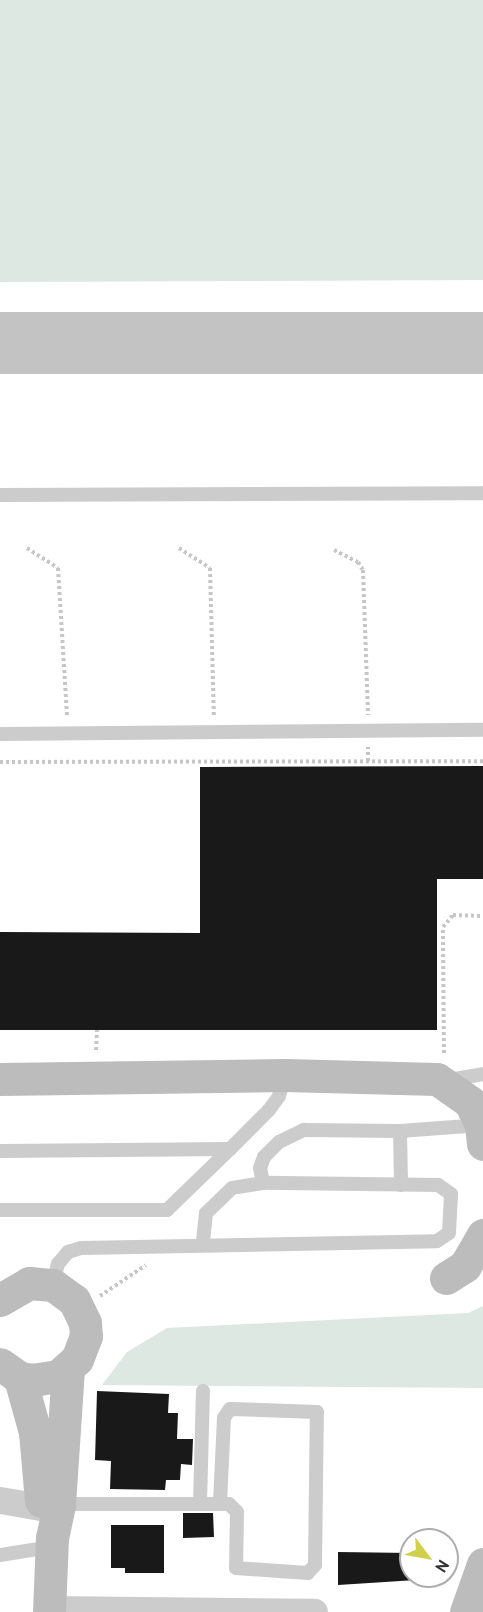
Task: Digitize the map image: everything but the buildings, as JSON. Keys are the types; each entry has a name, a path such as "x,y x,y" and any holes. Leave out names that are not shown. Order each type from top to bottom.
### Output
{"street":[{"path":"0,1079 285,1075 437,1079 446,1070 470,1102 482,1135"},
{"path":"446,1278 480,1248"},
{"path":"0,1300 28,1283 53,1285 74,1300 85,1323 83,1348 68,1369 50,1506"},
{"path":"10,1371 45,1380 68,1369"},
{"path":"10,1371 35,1432 50,1506 52,1542 49,1610 314,1612"},
{"path":"1,1505 50,1506"},
{"path":"466,1612 483,1564"}],"lane":[{"path":"0,495 483,494"},
{"path":"0,734 483,730"},
{"path":"446,1070 455,1079 483,1074"},
{"path":"0,1210 167,1210 269,1110 279,1096 285,1075"},
{"path":"263,1183 260,1168 264,1157 289,1135 304,1131 400,1131 482,1135"},
{"path":"400,1131 401,1185"},
{"path":"0,1151 230,1149"},
{"path":"53,1285 58,1264 68,1252 81,1248 444,1239 449,1233 452,1194 438,1185 263,1183 231,1188 206,1213 203,1244"},
{"path":"200,1504 203,1391"},
{"path":"50,1506 229,1504 237,1512 237,1568 311,1570 315,1565 317,1412 230,1409 224,1418 220,1503"},
{"path":"0,1555 52,1542"}],"path":[{"path":"27,548 58,568 69,762"},
{"path":"179,548 210,568 215,762"},
{"path":"334,550 358,562 363,570 368,761"},
{"path":"0,762 483,761"},
{"path":"446,1070 443,927 453,915 483,916"},
{"path":"96,1051 97,1030"},
{"path":"95,1295 102,1296 147,1265"}],"shaded area":[{"path":"0,0 483,0 483,280 0,282"},
{"path":"483,1306 483,1388 102,1385 127,1352 167,1328 468,1313"}],"taxiway":[{"path":"0,343 483,343"}]}
